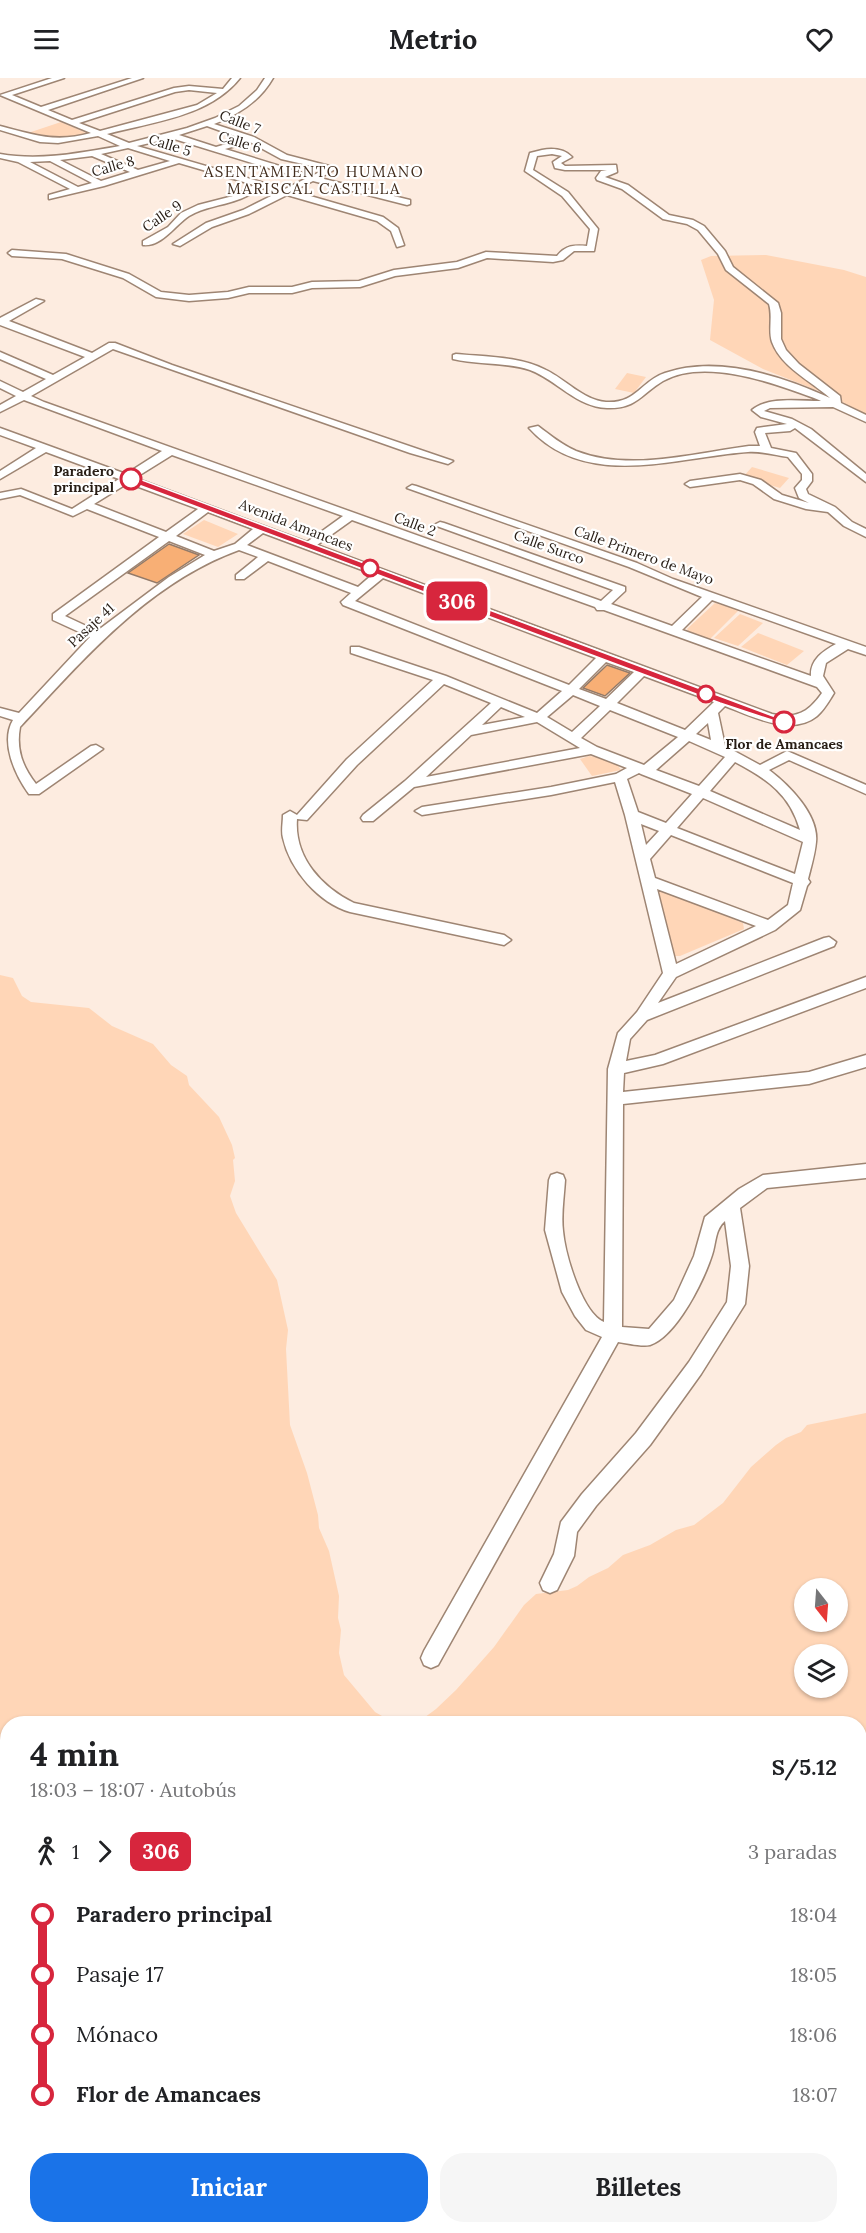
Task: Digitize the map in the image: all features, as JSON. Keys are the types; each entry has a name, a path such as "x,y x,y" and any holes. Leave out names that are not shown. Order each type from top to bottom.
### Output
{"street":[{"path":"3,96 60,78"},
{"path":"40,110 139,78"},
{"path":"0,128 32,138 49,140 96,135 200,107 225,91 236,78"},
{"path":"22,161 92,153 170,135 236,111 259,92 269,78"},
{"path":"70,123 174,90 189,88 225,91"},
{"name":"Calle 5","path":"3,96 128,146 380,219 395,230 400,245"},
{"name":"Calle 7","path":"205,123 251,139 284,157 333,168 314,178"},
{"name":"Calle 6","path":"170,135 314,178 407,202"},
{"name":"Calle 8","path":"52,197 251,139"},
{"path":"92,153 139,173"},
{"path":"12,254 56,255 74,259 126,276 159,295 189,298 228,295 249,290 292,291 312,285 360,284 394,273 455,266 486,255 557,259 569,249 591,249 593,226 565,194 529,170 532,157 536,153 566,154 568,158 557,162 558,166 613,167 614,170 604,173 600,178 625,188 666,217 690,222 701,228 722,253 729,268 773,303 776,311 775,330 779,347 786,356 833,395 837,401 835,403"},
{"path":"0,156 22,161 77,190"},
{"path":"256,169 284,157"},
{"path":"51,159 101,184"},
{"path":"237,178 247,174"},
{"path":"177,244 208,225 246,212 314,178"},
{"name":"Calle 9","path":"146,243 171,229 184,215 201,207 236,198 261,185"},
{"path":"0,322 39,301"},
{"path":"0,322 272,414 444,464"},
{"path":"0,409 97,354"},
{"path":"0,355 55,378"},
{"path":"456,357 533,368 587,399 604,405 621,405 637,400 657,381 672,374 697,370 732,373 770,379 835,403 866,419"},
{"path":"684,382 703,375 732,373"},
{"name":"Calle 2","path":"0,384 40,404 601,607 822,684"},
{"path":"835,403 768,405 757,410 765,416 785,419 807,431 866,479"},
{"path":"767,450 761,430 790,428 793,423"},
{"path":"534,428 574,453 607,461 632,463 749,449 792,455 807,474 807,481 800,488 800,492 808,500 831,508 848,524 866,534"},
{"name":"Avenida Amancaes","path":"2,434 208,507 784,722 796,722 813,714 828,693 822,684"},
{"path":"0,476 44,448"},
{"path":"0,496 21,492 73,513 170,451"},
{"path":"690,484 740,477 757,482 778,497 806,506 831,508"},
{"name":"Calle Primero de Mayo","path":"412,488 633,565 866,651"},
{"path":"87,505 214,555"},
{"path":"98,636 57,618 208,507"},
{"path":"309,546 350,516"},
{"name":"Calle Surco","path":"440,525 621,589 601,607"},
{"name":"Pasaje 41","path":"96,749 34,790 22,775 13,754 11,740 14,726 98,636 173,579 214,555 239,546 262,528"},
{"path":"239,546 359,592"},
{"path":"240,577 267,556"},
{"path":"382,573 348,602 734,755 780,785 801,810 810,840 795,907 770,926 671,973 642,1017 623,1037 616,1069 613,1334 431,1658"},
{"path":"673,632 710,595"},
{"path":"822,684 817,678 818,666 831,652 847,645"},
{"path":"355,650 442,679 500,702 538,718 592,750 701,792 810,840"},
{"path":"466,733 538,718 572,689 605,656"},
{"path":"573,740 643,670"},
{"path":"442,679 296,816 289,836 297,857 317,886 334,900 350,907 504,940"},
{"path":"422,811 488,802 620,777 643,770 687,736 723,701"},
{"path":"368,818 410,784 500,702"},
{"path":"0,712 22,718"},
{"path":"712,712 719,748"},
{"path":"410,784 592,750"},
{"path":"643,858 734,755"},
{"path":"760,770 787,756 792,756 866,790"},
{"path":"620,777 632,815 671,973"},
{"path":"632,815 802,882"},
{"path":"649,881 770,926"},
{"path":"642,1017 828,942"},
{"path":"616,1069 657,1060 866,982"},
{"path":"615,1099 809,1078 866,1061"},
{"path":"557,1180 554,1230 571,1292 592,1324 613,1334 647,1338 655,1334 680,1305 703,1256 711,1222 763,1182 866,1171"},
{"path":"550,1583 564,1556 568,1529 589,1500 648,1432 695,1368 736,1304 740,1266 731,1207"}],"shaded area":[{"path":"61,122 89,134 55,139 25,134"},
{"path":"766,255 844,270 866,277 866,416 834,397 763,369 710,340 714,300 701,260 711,256"},
{"path":"627,373 646,377 634,393 615,389"},
{"path":"752,467 789,478 780,488 743,477"},
{"path":"204,520 238,534 218,547 183,534"},
{"path":"715,603 739,610 710,639 689,632 687,629"},
{"path":"740,614 763,623 738,646 714,638"},
{"path":"758,633 804,651 787,665 741,647"},
{"path":"589,756 611,760 621,770 592,776 580,759"},
{"path":"663,890 743,923 744,929 680,956 675,956 670,948 658,893"},
{"path":"0,975 13,978 22,996 31,1002 89,1008 112,1026 153,1044 171,1065 187,1076 189,1085 219,1117 232,1145 235,1158 233,1160 235,1181 230,1196 236,1213 277,1280 288,1330 286,1349 290,1425 307,1473 319,1528 329,1551 339,1596 338,1618 341,1630 339,1653 344,1675 375,1712 382,1716 0,1716"},
{"path":"866,1413 866,1716 426,1716 456,1690 494,1647 524,1605 536,1594 568,1590 608,1568 623,1555 650,1545 676,1530 694,1525 723,1503 751,1467 786,1438 801,1432 807,1425"}],"building":[{"path":"169,544 199,555 157,583 128,573"},
{"path":"607,665 630,673 605,696 583,688"}],"bus line":[{"name":"306","path":"131,479 784,722"}],"place":[{"name":"Paradero principal","path":"131,479"},
{"name":"Flor de Amancaes","path":"784,722"}],"district":[{"name":"ASENTAMIENTO HUMANO MARISCAL CASTILLA","path":"314,180"}]}
